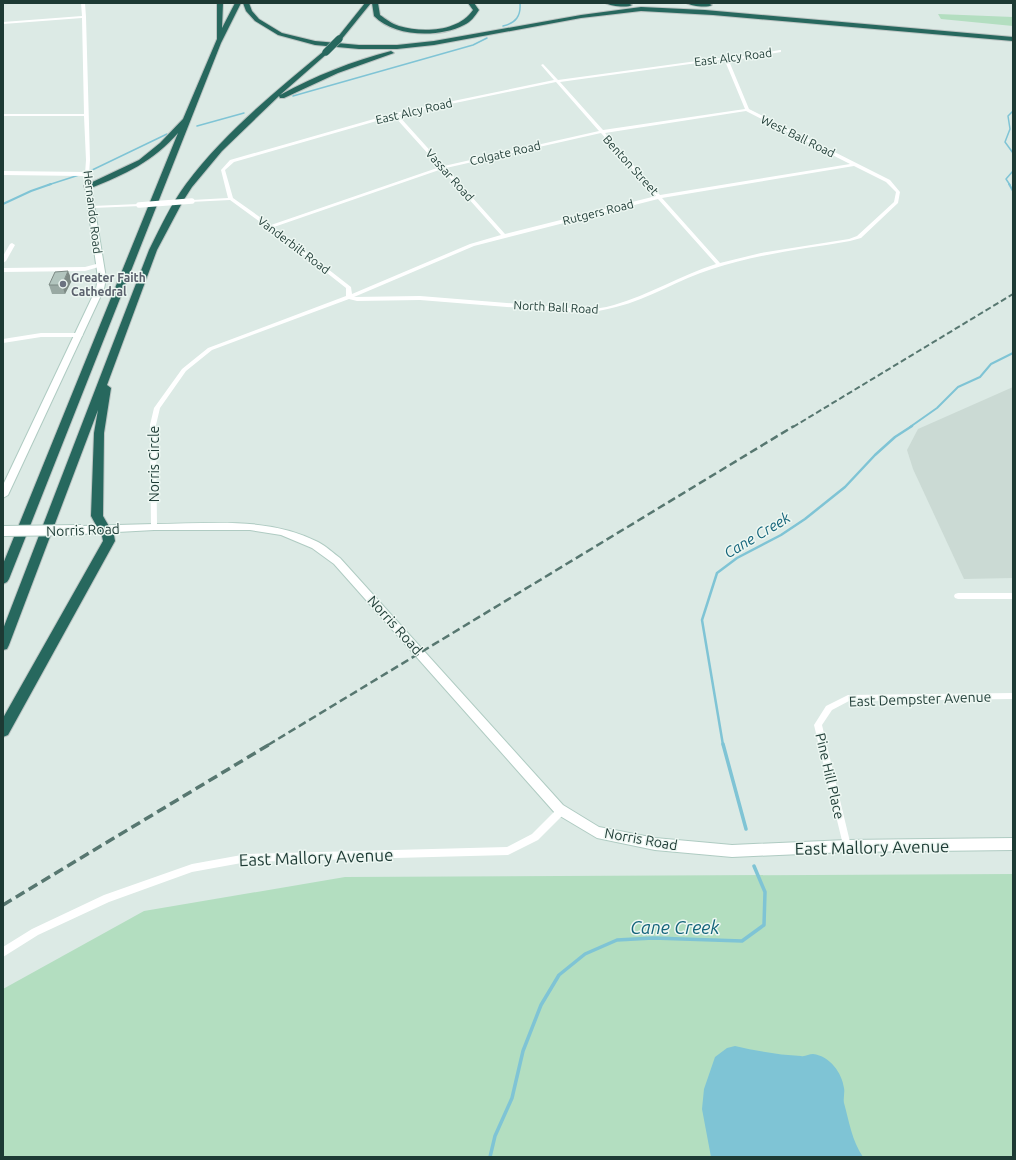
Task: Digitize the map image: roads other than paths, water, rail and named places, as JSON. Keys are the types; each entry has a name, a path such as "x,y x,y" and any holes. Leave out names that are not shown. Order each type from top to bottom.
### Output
{"highway":[{"path":"218,43 220,3"},
{"path":"3,579 189,114 218,43 238,3"},
{"path":"246,3 252,16 260,23 283,35 309,42 347,48 405,47 449,41 620,11 665,10 712,13"},
{"path":"3,645 153,250 167,222 188,187 220,148 256,112 326,52 368,3"},
{"path":"375,3 377,16 386,23 398,28 414,31 432,31 462,24 473,18 476,10 471,3"},
{"path":"608,3 1013,39"},
{"path":"689,3 715,5"},
{"path":"256,112 300,86 337,70 375,57 449,41"},
{"path":"88,186 130,170 145,160 164,145 189,114"},
{"path":"3,731 109,541 108,535 97,516 99,433 108,370"}],"main road":[{"name":"Hernando Road","path":"3,495 80,335 100,289 102,278 88,186"},
{"name":"Norris Road","path":"3,531 154,527 250,527 282,532 315,545 337,561 561,811 597,832 655,844 732,851"},
{"name":"East Mallory Avenue","path":"732,851 847,846 1013,844"}],"street":[{"name":"Hernando Road","path":"83,3 88,186"},
{"path":"3,23 84,17"},
{"name":"East Alcy Road","path":"231,199 223,170 232,161 395,114 558,81 719,59 727,60 780,51"},
{"name":"West Ball Road","path":"727,60 747,110 888,181 895,189"},
{"name":"Benton Street","path":"543,65 719,265"},
{"name":"Colgate Road","path":"272,226 443,167 601,132 747,110"},
{"name":"Vassar Road","path":"395,114 504,236"},
{"path":"3,115 86,115"},
{"name":"Rutgers Road","path":"349,297 472,245 504,236 659,197 856,164"},
{"path":"3,174 87,174"},
{"name":"North Ball Road","path":"210,349 349,297 420,298 596,311 606,309 719,265 746,258 850,240 859,237 896,202 898,195 895,189"},
{"path":"92,207 231,199"},
{"name":"Vanderbilt Road","path":"231,199 272,226 349,288 349,297"},
{"path":"3,261 12,245"},
{"path":"4,271 85,269 100,265"},
{"path":"3,341 41,335 80,335"},
{"name":"Norris Circle","path":"154,527 153,425 157,408 184,370 210,349"},
{"path":"958,596 1013,596"},
{"name":"East Dempster Avenue","path":"828,708 848,698 1013,696"},
{"name":"Pine Hill Place","path":"828,708 818,725 847,846"},
{"name":"East Mallory Avenue","path":"3,952 35,932 107,898 192,868 248,858 508,851 535,837 561,811"}],"water":[{"path":"735,1046 784,1055 819,1055 830,1062 838,1071 843,1082 844,1103 849,1124 853,1138 863,1157 711,1157 702,1109 704,1089 715,1057 727,1048"}],"waterway":[{"path":"503,26 508,25 517,18 520,12 520,3"},
{"path":"293,96 473,45 487,38"},
{"name":"Cane Creek","path":"1013,111 1008,116 1010,129 1005,142 1013,153"},
{"path":"197,126 244,113"},
{"path":"88,172 167,134"},
{"name":"Cane Creek","path":"1010,185 1006,179 1013,171"},
{"path":"50,184 79,175"},
{"path":"3,204 50,184"},
{"name":"Cane Creek","path":"1009,184 1013,191"},
{"name":"Cane Creek","path":"910,427 937,408 958,387 980,377 991,364 1013,353"},
{"name":"Cane Creek","path":"723,745 702,620 717,573 737,558 781,535 805,519 845,487 875,455 895,437 912,426"},
{"name":"Cane Creek","path":"723,744 746,829"},
{"name":"Cane Creek","path":"490,1157 495,1136 512,1098 523,1051 541,1005 559,975 585,954 617,940 653,938 742,941 764,925 765,892 754,866"}],"railway":[{"path":"793,427 1013,294"},
{"path":"268,745 794,426"},
{"path":"3,905 270,744"}],"place":[{"name":"Greater Faith Cathedral","path":"63,284"}]}
